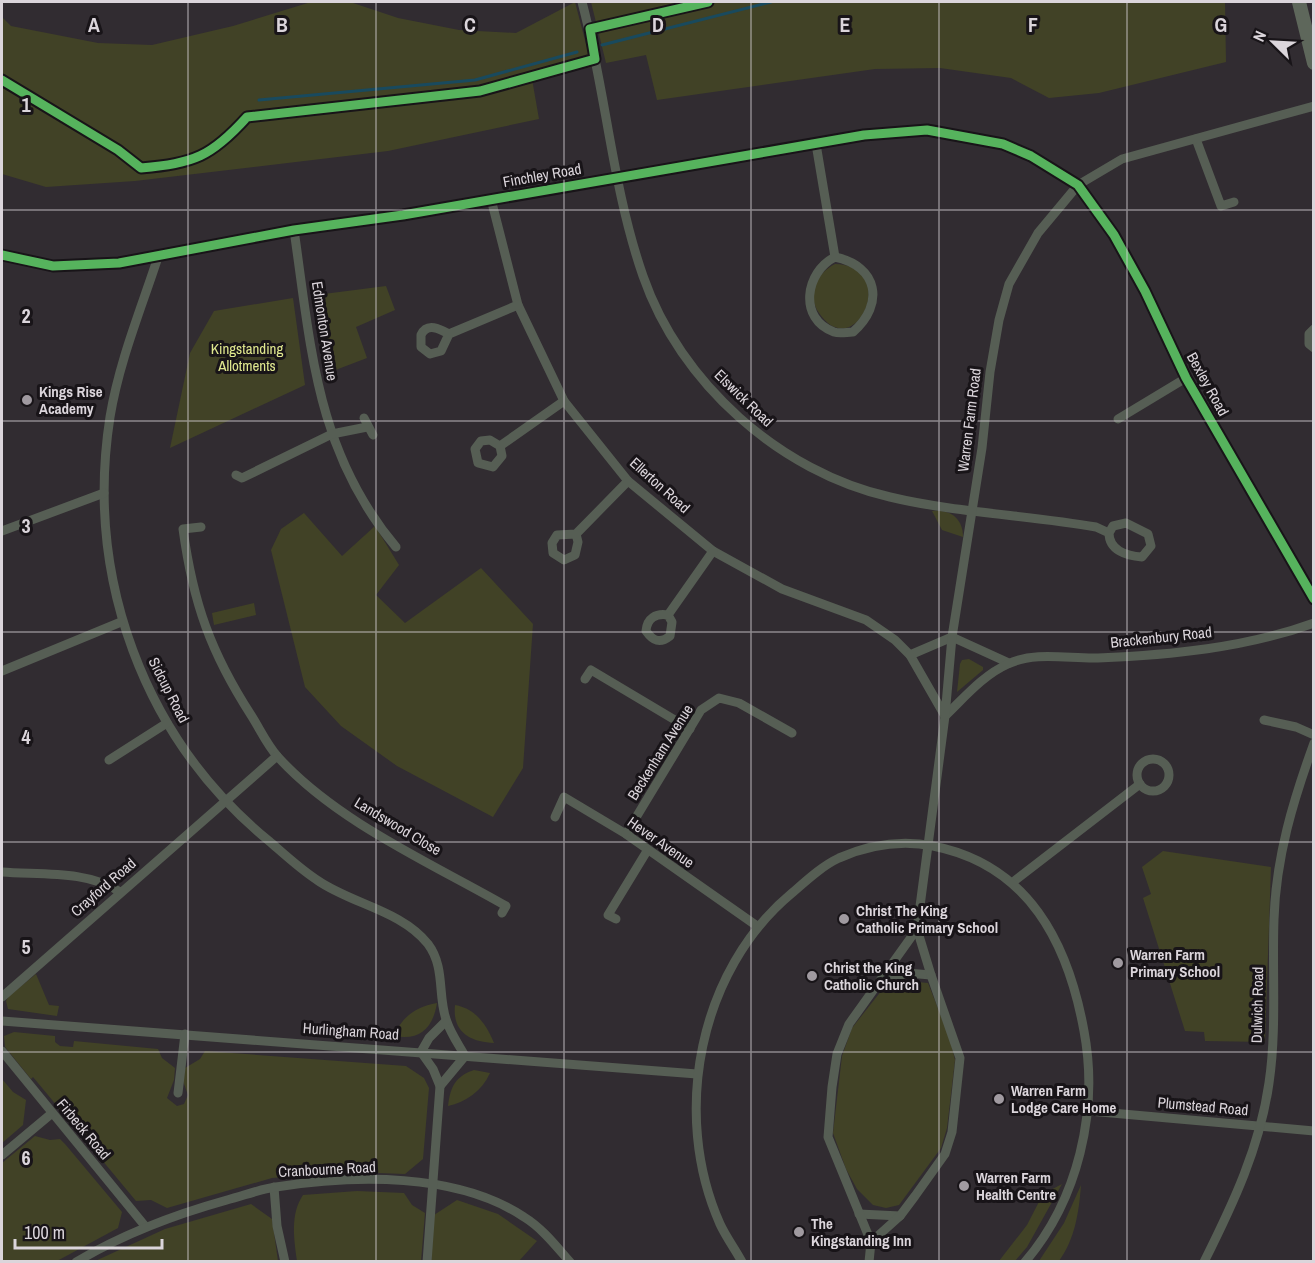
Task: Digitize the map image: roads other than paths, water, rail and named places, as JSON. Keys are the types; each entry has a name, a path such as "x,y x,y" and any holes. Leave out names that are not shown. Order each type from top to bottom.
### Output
{"main road":[{"path":"1299,2 1314,63"}],"street":[{"name":"Elswick Road","path":"582,2 627,223 643,277 654,303 695,371 735,414 761,436 801,462 842,481 889,497 1077,524 1109,532"},
{"name":"Warren Farm Road","path":"871,1242 900,1216 945,1154 950,1140 960,1058 917,928 945,717 952,637 990,372 999,320 1010,284 1038,233 1077,185 1122,159 1314,106"},
{"name":"Finchley Road","path":"2,255 53,266 119,263 294,231 864,135 927,130 1003,144 1054,169 1077,185"},
{"path":"1196,139 1221,206 1234,202"},
{"path":"816,144 835,257"},
{"name":"Bexley Road","path":"1077,185 1114,235 1145,291 1186,378 1314,598"},
{"name":"Ellerton Road","path":"491,199 518,305 564,401 628,481 714,551 782,589 866,620 895,640 910,655 945,717"},
{"name":"Edmonton Avenue","path":"294,231 315,374 332,434 348,477 396,547"},
{"name":"Sidcup Road","path":"158,257 126,352 110,417 104,493 110,567 121,622 142,673 167,723 191,761 226,802 318,881 407,925 429,946 442,977 446,1021 465,1056"},
{"path":"835,257 848,260 863,268 871,280 872,302 864,323 853,333 835,332 820,324 810,305 808,291 812,282 825,262 835,257"},
{"path":"449,334 518,305"},
{"path":"1314,329 1309,334 1309,344 1314,348"},
{"path":"1118,419 1186,378"},
{"path":"500,446 564,401"},
{"path":"236,475 243,478 332,434 368,427"},
{"path":"576,534 628,481"},
{"path":"2,531 104,493"},
{"path":"1126,523 1149,534 1151,546 1142,557 1135,557 1113,547 1109,541 1109,532 1113,526 1126,523"},
{"name":"Landswood Close","path":"201,527 183,529 194,589 208,637 228,680 277,756 345,812 506,906 502,913"},
{"path":"668,615 714,551"},
{"path":"2,671 121,622"},
{"name":"Brackenbury Road","path":"945,717 985,678 1009,663 1034,657 1097,658 1187,652 1287,633 1314,624"},
{"path":"910,655 952,637 1009,663"},
{"path":"585,679 591,670 690,729"},
{"name":"Beckenham Avenue","path":"626,834 701,710 719,698 740,703 792,733"},
{"path":"1264,720 1314,735"},
{"path":"109,760 167,723"},
{"name":"Dulwich Road","path":"1204,1262 1244,1181 1269,1083 1273,1025 1274,918 1281,848 1314,743"},
{"path":"226,802 277,756"},
{"path":"1012,882 1140,784"},
{"name":"Hever Avenue","path":"555,817 564,797 626,834 756,926"},
{"name":"Crayford Road","path":"2,997 226,802"},
{"path":"742,1262 721,1226 710,1196 701,1155 697,1074 710,1016 732,963 756,926 778,904 838,859 883,845 928,845 954,850 978,860 1012,882 1049,929 1076,986 1087,1048 1089,1111 1069,1188 1051,1225 1025,1262"},
{"path":"616,919 608,915 647,850"},
{"path":"2,872 89,879 105,882 120,892"},
{"name":"Warren Farm Road","path":"869,1262 871,1242 828,1137 828,1112 837,1054 849,1024 881,982 917,928"},
{"path":"881,982 907,973 931,975"},
{"name":"Hurlingham Road","path":"2,1021 697,1074"},
{"path":"427,1262 440,1086 433,1069 421,1052 429,1038 446,1021"},
{"path":"178,1093 185,1034"},
{"name":"Firbeck Road","path":"2,1051 51,1114 145,1226"},
{"path":"440,1086 465,1056"},
{"name":"Plumstead Road","path":"1089,1111 1314,1131"},
{"path":"2,1155 51,1114"},
{"name":"Cranbourne Road","path":"76,1262 145,1226 274,1187 355,1180 432,1184 467,1190 524,1216 548,1237 570,1262"},
{"path":"274,1187 277,1226 285,1262"},
{"path":"859,1214 900,1216"}],"waterway":[{"path":"602,45 771,2"},
{"path":"259,100 475,80 577,52"}],"place":[{"name":"Kings Rise Academy","path":"27,400"},
{"name":"Christ The King Catholic Primary School","path":"844,919"},
{"name":"Warren Farm Primary School","path":"1118,963"},
{"name":"Christ the King Catholic Church","path":"812,976"},
{"name":"Warren Farm Lodge Care Home","path":"999,1099"},
{"name":"Warren Farm Health Centre","path":"964,1186"},
{"name":"The Kingstanding Inn","path":"799,1232"}],"park label":[{"name":"Kingstanding Allotments","path":"247,356"}]}
